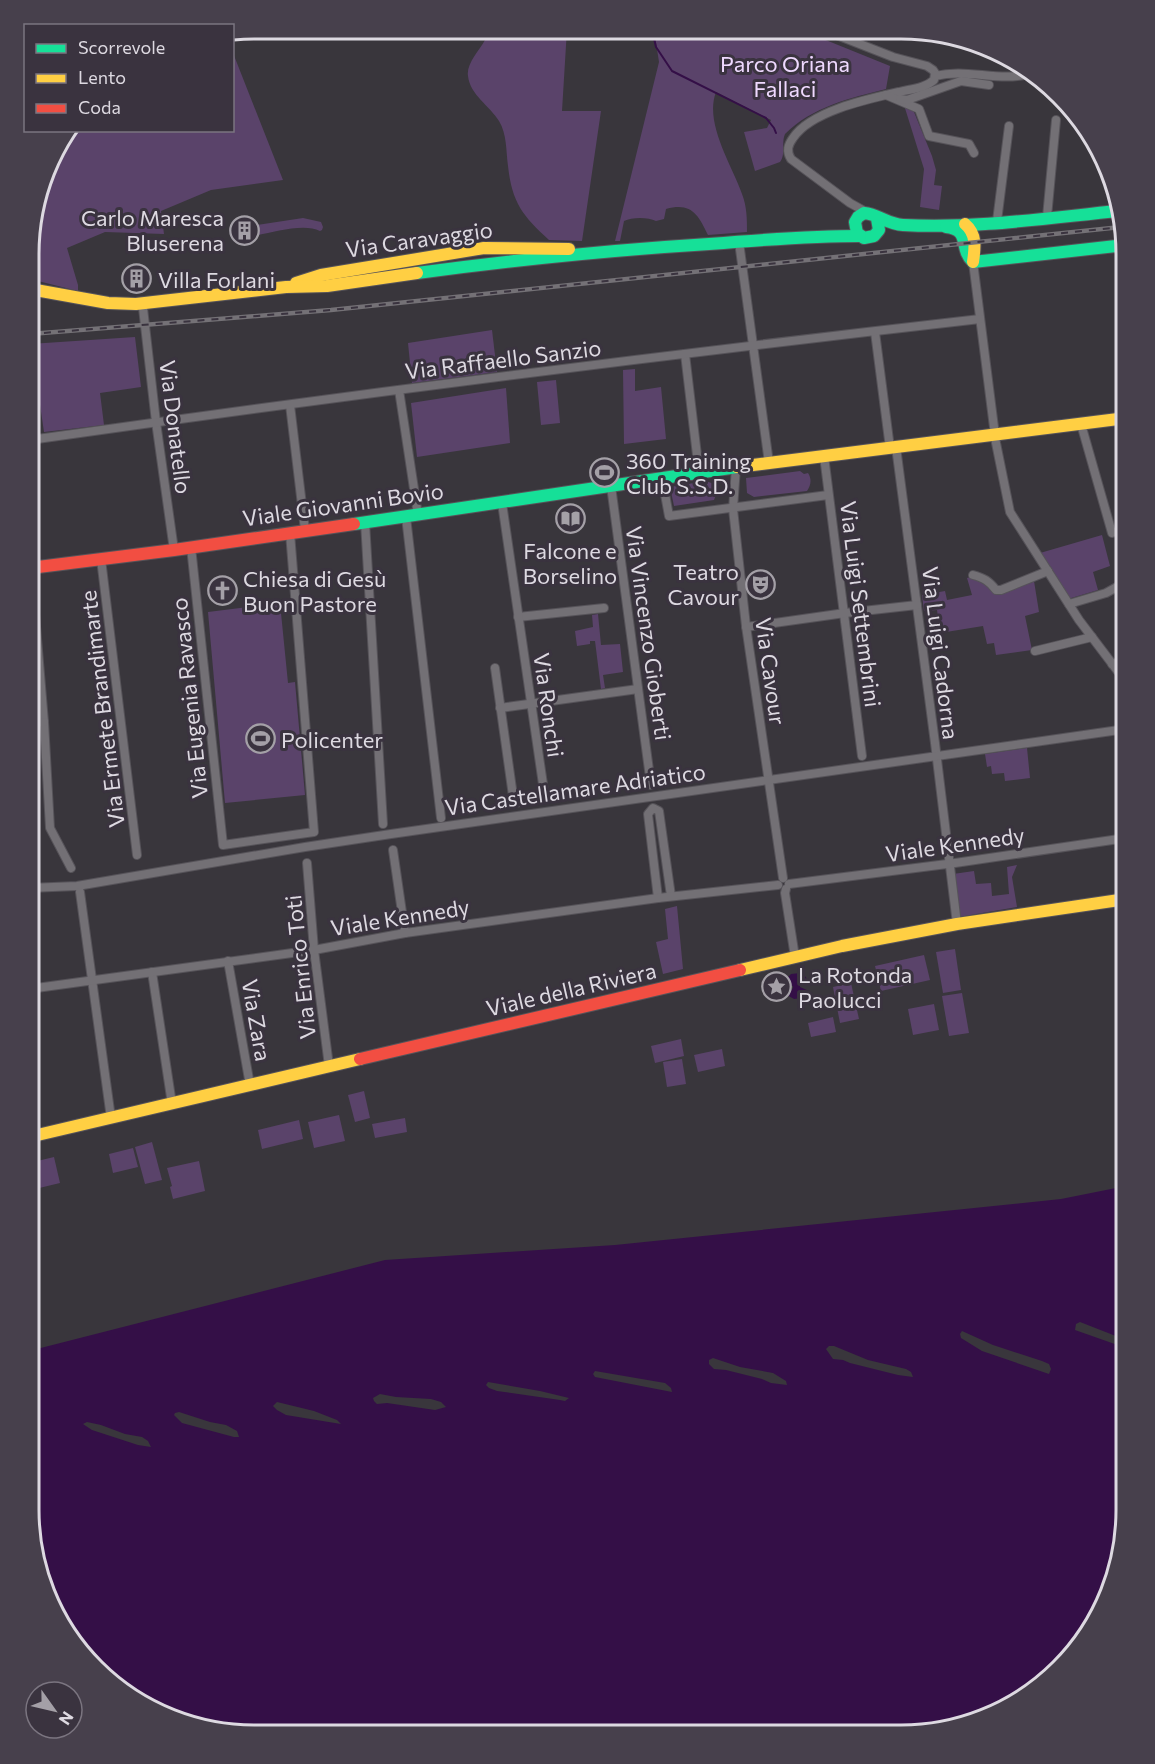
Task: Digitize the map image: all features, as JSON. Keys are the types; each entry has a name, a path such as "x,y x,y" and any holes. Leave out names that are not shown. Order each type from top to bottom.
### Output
{"street":[{"path":"847,39 893,57 927,66 933,70 935,76"},
{"path":"969,227 891,224 873,216 850,203 791,159 788,154 789,145 796,134 810,121 830,112 886,95 926,86 935,76 950,73 998,78 1022,76"},
{"path":"897,99 907,100 961,81 989,85"},
{"path":"886,95 919,109 929,136 969,144 975,153"},
{"path":"1047,217 1056,120"},
{"path":"997,221 1009,126"},
{"path":"850,203 856,213 855,230 860,236 871,237 877,233 969,227 997,221 1112,212"},
{"path":"856,221 861,214 873,216 879,226 877,233"},
{"name":"Via Caravaggio","path":"831,236 848,228 856,221"},
{"path":"969,227 972,230 975,250 973,262 995,434 1010,512 1069,604 1116,669"},
{"name":"Via Caravaggio","path":"39,290 144,306 286,287 327,286 484,264 632,249 860,236"},
{"path":"740,242 770,463"},
{"path":"973,262 1116,246"},
{"name":"Via Donatello","path":"144,306 156,422 174,550"},
{"name":"Via Raffaello Sanzio","path":"39,439 399,390 980,319"},
{"name":"Via Luigi Cadorna","path":"875,332 917,605 957,924"},
{"path":"685,354 699,472"},
{"path":"399,390 441,818"},
{"path":"290,405 305,530"},
{"name":"Viale Giovanni Bovio","path":"39,567 412,516 699,472 1116,419"},
{"path":"1081,424 1112,533 1116,532"},
{"name":"Via Luigi Settembrini","path":"824,456 862,756"},
{"name":"Via Cavour","path":"736,467 733,509 746,627 795,957"},
{"path":"662,478 669,516 828,495"},
{"name":"Via Vincenzo Gioberti","path":"611,486 651,785"},
{"name":"Via Ronchi","path":"500,708 514,803 545,798 502,503"},
{"path":"365,522 383,824"},
{"name":"Via Eugenia Ravasco","path":"191,547 223,845 314,831 290,532"},
{"name":"Via Ermete Brandimarte","path":"101,559 137,855"},
{"path":"973,575 984,578 991,582 996,590 1001,590 1048,571"},
{"path":"1069,604 1106,593 1116,588"},
{"path":"746,627 917,605"},
{"path":"518,618 604,608"},
{"path":"1035,651 1092,637"},
{"path":"39,663 50,828 71,868"},
{"path":"1112,664 1116,663"},
{"path":"495,668 500,708 638,689"},
{"path":"39,722 44,722"},
{"name":"Via Castellamare Adriatico","path":"39,888 77,886 315,845 1116,730"},
{"path":"658,898 648,814 653,808 659,811 671,896"},
{"name":"Viale Kennedy","path":"39,988 314,950 405,933 671,896 949,864 1116,839"},
{"path":"393,850 405,933"},
{"name":"Via Enrico Toti","path":"307,863 314,950 329,1066"},
{"path":"80,892 111,1118"},
{"name":"Viale della Riviera","path":"39,1135 795,957 957,924 1116,900"},
{"name":"Via Zara","path":"228,961 250,1085"},
{"path":"152,972 172,1104"}],"green space":[{"path":"566,39 562,111 601,111 582,241 549,240 532,224 520,208 512,190 502,126 472,89 468,76 471,62 485,40"},
{"name":"Parco Oriana Fallaci","path":"655,39 823,39 890,66 886,89 845,100 807,117 785,134 783,156 780,162 755,171 744,132 767,128 771,120 716,92 713,104 716,130 744,199 747,232 708,235 693,212 682,207 675,207 666,209 664,219 656,221 636,218 624,221 620,241 615,241 659,62"},
{"path":"234,56 283,180 211,190 161,211 164,234 105,232 67,248 78,291 39,281 39,240 46,199 55,172 75,135 77,132 234,132"},
{"path":"904,105 914,112 932,156 936,170 934,185 942,186 939,210 920,207 924,169"},
{"path":"303,218 321,222 322,230 298,228 258,235 257,225"},
{"path":"492,330 497,372 412,383 408,343"},
{"path":"135,337 141,387 100,393 104,425 44,432 39,398 39,343"},
{"path":"635,369 635,391 661,387 666,439 624,444 623,370"},
{"path":"556,380 560,423 541,425 537,382"},
{"path":"506,388 510,443 417,457 411,403"},
{"path":"800,471 804,474 808,473 810,478 807,491 754,497 747,493 746,478"},
{"path":"706,481 714,484 717,492 714,500 674,506 670,487"},
{"path":"1102,535 1110,566 1093,572 1098,590 1068,599 1040,553"},
{"path":"971,577 993,589 1034,581 1039,612 1025,616 1032,650 996,655 994,643 987,644 983,626 940,633 937,610 924,611 922,595 945,591 947,600 972,595 967,578"},
{"name":"Policenter","path":"280,603 288,683 295,682 305,795 225,803 208,612"},
{"path":"598,614 601,645 620,644 623,672 603,675 605,688 601,689 595,641 577,646 575,631 593,627 592,615"},
{"path":"1027,748 1030,778 1005,781 1004,773 992,774 991,766 987,767 985,754"},
{"path":"1017,865 1012,877 1017,907 959,917 953,874 974,871 976,884 991,883 992,896 1009,894 1007,867"},
{"path":"677,906 683,969 663,974 656,942 668,939 665,909"},
{"path":"955,949 961,990 943,993 936,952"},
{"path":"924,955 930,980 881,991 875,966"},
{"path":"851,983 859,1019 840,1023 833,987"},
{"path":"962,993 969,1033 949,1036 942,996"},
{"path":"934,1004 939,1030 913,1035 908,1009"},
{"path":"833,1017 836,1032 811,1037 808,1023"},
{"path":"681,1039 684,1056 655,1063 651,1046"},
{"path":"722,1049 725,1066 698,1072 694,1055"},
{"path":"682,1059 686,1084 667,1087 663,1062"},
{"path":"364,1091 370,1118 355,1122 348,1095"},
{"path":"339,1115 345,1141 314,1148 308,1122"},
{"path":"405,1118 407,1132 375,1138 372,1124"},
{"path":"299,1120 303,1139 262,1149 258,1130"},
{"path":"152,1142 162,1180 145,1184 135,1147"},
{"path":"133,1148 138,1167 113,1173 109,1154"},
{"path":"54,1157 60,1183 39,1188 39,1161"},
{"path":"199,1161 205,1191 173,1199 167,1168"}],"shaded area":[{"path":"800,973 810,983 800,984 800,987 809,991 802,998 794,999 787,995 793,986 784,985 791,974"},
{"path":"1116,1188 1116,1524 1112,1552 1105,1579 1094,1605 1063,1652 1043,1672 1020,1689 970,1714 915,1725 240,1725 212,1721 185,1714 159,1703 112,1672 92,1652 75,1629 50,1579 39,1524 39,1348 385,1260 615,1245 1061,1199"}],"pier":[{"path":"1080,1322 1116,1336 1116,1344 1075,1330 1076,1324"},
{"path":"962,1331 993,1345 1049,1364 1051,1369 1049,1374 982,1351 961,1338"},
{"path":"829,1346 868,1360 906,1369 913,1377 833,1359 826,1349"},
{"path":"713,1358 740,1367 773,1373 786,1381 787,1385 714,1369 709,1364 709,1360"},
{"path":"595,1371 665,1383 672,1392 595,1377 593,1374"},
{"path":"488,1382 569,1398 565,1401 497,1391 486,1385"},
{"path":"380,1394 431,1399 441,1402 446,1407 435,1410 387,1403 377,1404 373,1398"},
{"path":"277,1402 314,1411 337,1420 341,1424 286,1415 273,1406"},
{"path":"179,1412 226,1425 237,1431 239,1437 182,1423 174,1415"},
{"path":"87,1422 142,1437 151,1447 92,1430 83,1424"}],"waterway":[{"path":"654,39 656,47 672,71 766,118 776,133"}],"railway":[{"path":"39,333 331,310 1114,228"}],"traffic: fast":[{"path":"877,219 879,230 874,236 864,238 857,233 855,222 864,213 897,224 930,226 1010,222 1112,212"},
{"path":"946,227 959,232 973,262 1116,246"},
{"path":"417,273 636,249 784,238 860,236"},
{"path":"354,524 737,467"}],"traffic: slow":[{"path":"965,224 972,232 975,246 973,262"},
{"path":"296,283 321,275 484,248 569,249"},
{"path":"39,291 108,303 136,304 286,287 327,286 417,273"},
{"path":"737,467 1116,419"},
{"path":"740,970 842,946 957,924 1116,900"},
{"path":"39,1135 360,1059"}],"traffic: jam":[{"path":"39,567 354,524"},
{"path":"360,1059 740,970"}],"place":[{"name":"Carlo Maresca Bluserena","path":"245,230"},
{"name":"Villa Forlani","path":"137,279"},
{"name":"360 Training Club S.S.D.","path":"605,473"},
{"name":"Falcone e Borselino","path":"570,518"},
{"name":"Teatro Cavour","path":"760,584"},
{"name":"Chiesa di Gesù Buon Pastore","path":"222,591"},
{"name":"Policenter","path":"260,739"},
{"name":"La Rotonda Paolucci","path":"777,987"}]}
